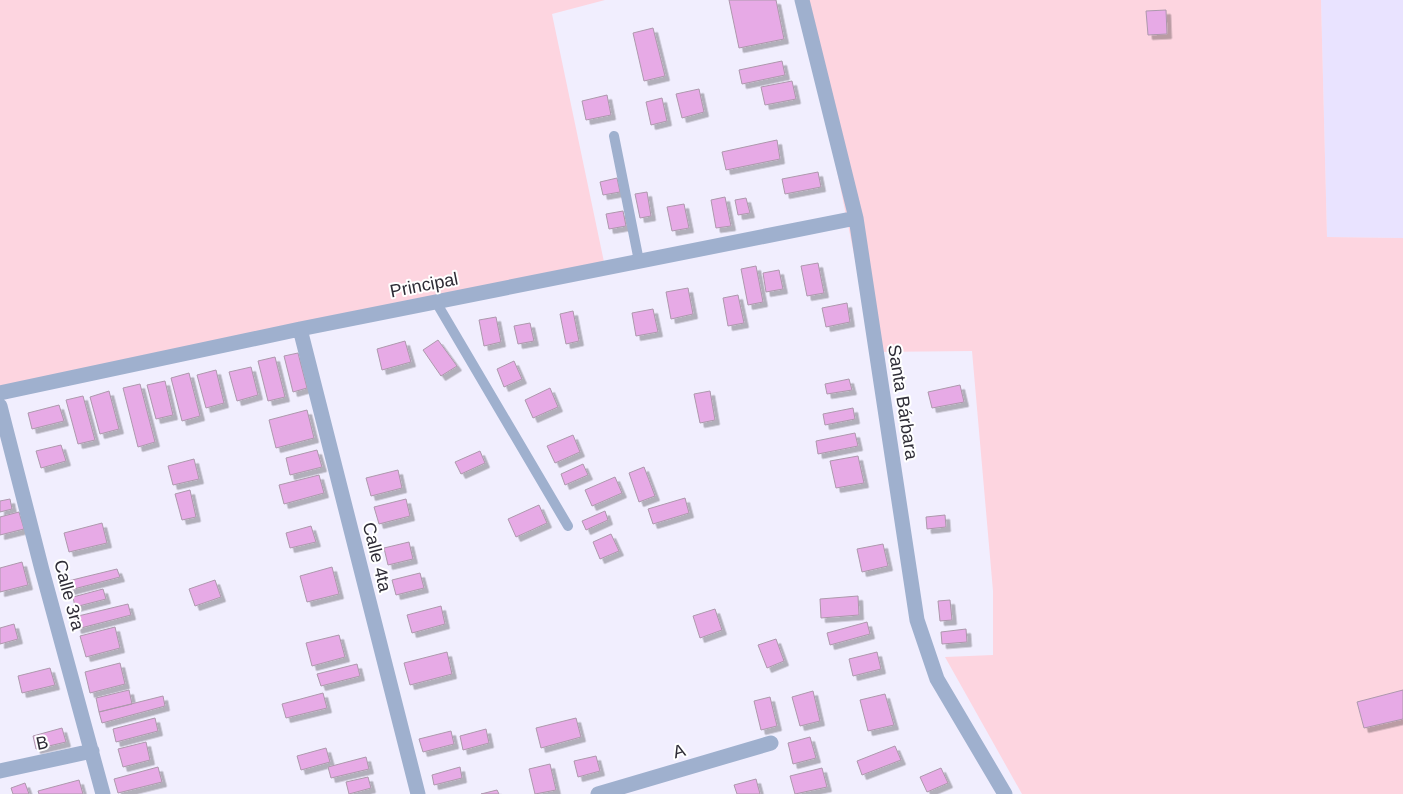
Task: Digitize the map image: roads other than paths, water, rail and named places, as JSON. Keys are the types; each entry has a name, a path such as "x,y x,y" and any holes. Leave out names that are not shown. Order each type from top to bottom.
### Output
{"street":[{"name":"Santa Bárbara","path":"802,0 856,218 917,620 937,679 1005,794"},
{"name":"Principal","path":"0,394 300,329 856,218"},
{"name":"Calle 4ta","path":"300,329 418,794"},
{"name":"Calle 3ra","path":"0,406 103,794"},
{"name":"A","path":"598,794 771,743"},
{"name":"B","path":"0,772 92,751"}],"lane":[{"path":"614,136 639,261"},
{"path":"436,302 568,526"}]}
